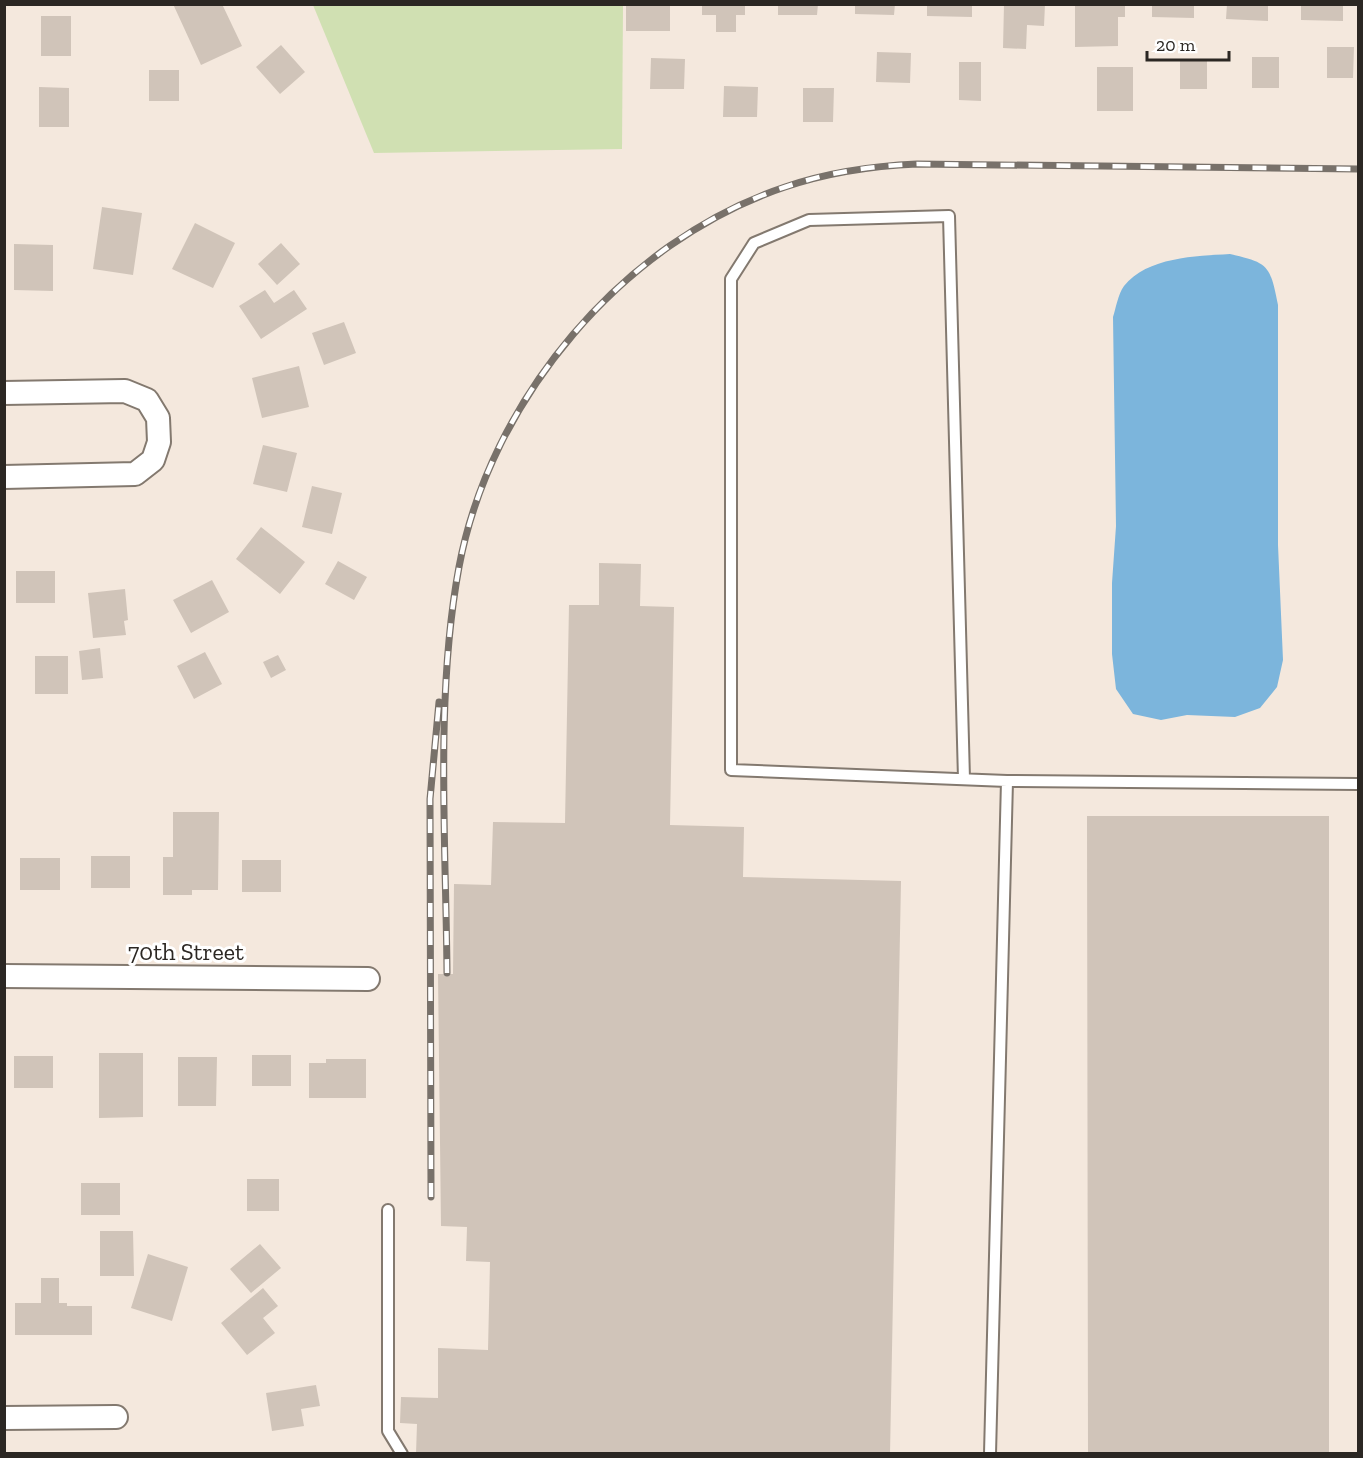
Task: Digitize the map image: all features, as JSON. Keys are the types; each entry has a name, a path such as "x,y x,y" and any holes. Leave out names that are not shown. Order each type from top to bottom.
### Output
{"street":[{"path":"4,393 125,391 147,400 158,418 159,442 153,460 135,474 4,477"},
{"name":"70th Street","path":"4,976 368,979"},
{"path":"4,1418 116,1417"}],"lane":[{"path":"964,779 950,216 809,220 754,243 730,279 731,770 1007,781 1359,784"},
{"path":"990,1454 1007,781"},
{"path":"388,1210 388,1431 402,1454"}],"green space":[{"path":"313,5 623,5 622,149 374,153"}],"water":[{"path":"1230,254 1253,260 1266,268 1273,281 1278,305 1278,545 1283,660 1277,687 1260,708 1235,717 1187,715 1161,720 1133,714 1116,689 1112,654 1112,583 1116,526 1113,317 1124,286 1145,269 1188,257"}],"building":[{"path":"173,4 222,4 242,46 201,65"},
{"path":"626,4 670,4 670,31 626,31"},
{"path":"702,4 745,4 745,15 736,15 736,32 716,32 716,15 702,15"},
{"path":"778,4 818,4 817,15 778,15"},
{"path":"855,4 895,4 894,15 855,14"},
{"path":"927,4 972,4 972,17 927,16"},
{"path":"1004,4 1045,4 1044,26 1027,25 1026,49 1003,48"},
{"path":"1075,4 1125,4 1125,17 1118,17 1118,46 1075,47"},
{"path":"1152,4 1194,4 1194,18 1152,17"},
{"path":"1227,4 1268,4 1268,21 1226,19"},
{"path":"1301,4 1343,4 1343,21 1301,20"},
{"path":"41,16 71,16 71,56 41,56"},
{"path":"281,45 305,72 280,94 256,67"},
{"path":"1327,47 1354,47 1353,78 1327,78"},
{"path":"877,52 911,53 910,83 876,82"},
{"path":"1252,57 1279,57 1279,88 1252,88"},
{"path":"651,58 685,59 684,89 650,89"},
{"path":"1180,59 1207,59 1207,89 1180,89"},
{"path":"959,62 981,62 981,101 959,100"},
{"path":"1097,67 1133,67 1133,111 1097,111"},
{"path":"149,70 179,70 179,101 149,101"},
{"path":"724,86 758,87 757,117 723,117"},
{"path":"39,87 69,88 69,127 39,127"},
{"path":"803,88 834,88 833,122 803,122"},
{"path":"102,207 142,213 133,275 93,269"},
{"path":"195,223 235,243 213,288 172,269"},
{"path":"281,243 300,264 277,285 258,264"},
{"path":"14,244 53,245 53,291 14,290"},
{"path":"265,290 274,303 294,290 307,309 261,339 239,306"},
{"path":"344,322 356,353 324,365 312,333"},
{"path":"299,366 309,407 262,418 252,378"},
{"path":"263,445 297,453 287,492 253,484"},
{"path":"312,486 342,493 332,534 302,527"},
{"path":"261,527 305,562 280,594 236,559"},
{"path":"338,561 367,577 354,600 325,584"},
{"path":"599,563 641,564 640,606 674,607 670,825 744,827 743,877 901,881 890,1454 416,1454 417,1424 400,1423 401,1397 438,1398 438,1348 488,1350 490,1262 466,1261 467,1227 441,1226 438,974 453,974 454,884 491,885 493,822 565,823 569,605 599,605"},
{"path":"16,571 55,571 55,603 16,603"},
{"path":"212,580 229,612 191,633 173,600"},
{"path":"125,589 128,620 124,621 126,635 93,638 88,593"},
{"path":"100,648 103,678 82,680 79,651"},
{"path":"205,652 222,684 194,699 177,666"},
{"path":"278,655 286,670 271,678 263,662"},
{"path":"35,656 68,656 68,694 35,694"},
{"path":"173,812 219,812 218,890 192,890 192,895 163,895 163,857 173,857"},
{"path":"1087,816 1329,816 1329,1454 1088,1454"},
{"path":"91,856 130,856 130,888 91,888"},
{"path":"20,858 60,858 60,890 20,890"},
{"path":"242,860 281,860 281,892 242,892"},
{"path":"99,1053 143,1053 143,1117 99,1118"},
{"path":"252,1055 291,1055 291,1086 252,1086"},
{"path":"14,1056 53,1056 53,1088 14,1088"},
{"path":"178,1057 217,1057 216,1106 178,1106"},
{"path":"326,1059 366,1059 366,1098 309,1098 309,1063 326,1063"},
{"path":"247,1179 279,1179 279,1211 247,1211"},
{"path":"81,1183 120,1183 120,1215 81,1215"},
{"path":"100,1231 133,1231 134,1276 100,1276"},
{"path":"260,1244 281,1268 251,1293 230,1269"},
{"path":"148,1254 188,1267 172,1321 131,1308"},
{"path":"41,1278 59,1278 59,1303 67,1303 67,1306 92,1306 92,1335 15,1335 15,1303 41,1303"},
{"path":"263,1288 278,1306 263,1318 275,1333 247,1355 221,1323"},
{"path":"316,1385 320,1406 301,1409 304,1426 272,1431 266,1393"}],"railway":[{"path":"447,973 444,718 447,666 459,567 475,505 500,445 533,388 573,335 619,287 670,246 726,212 785,187 818,177 850,171 917,164 1358,169"},
{"path":"431,1197 430,799 439,702"}]}
